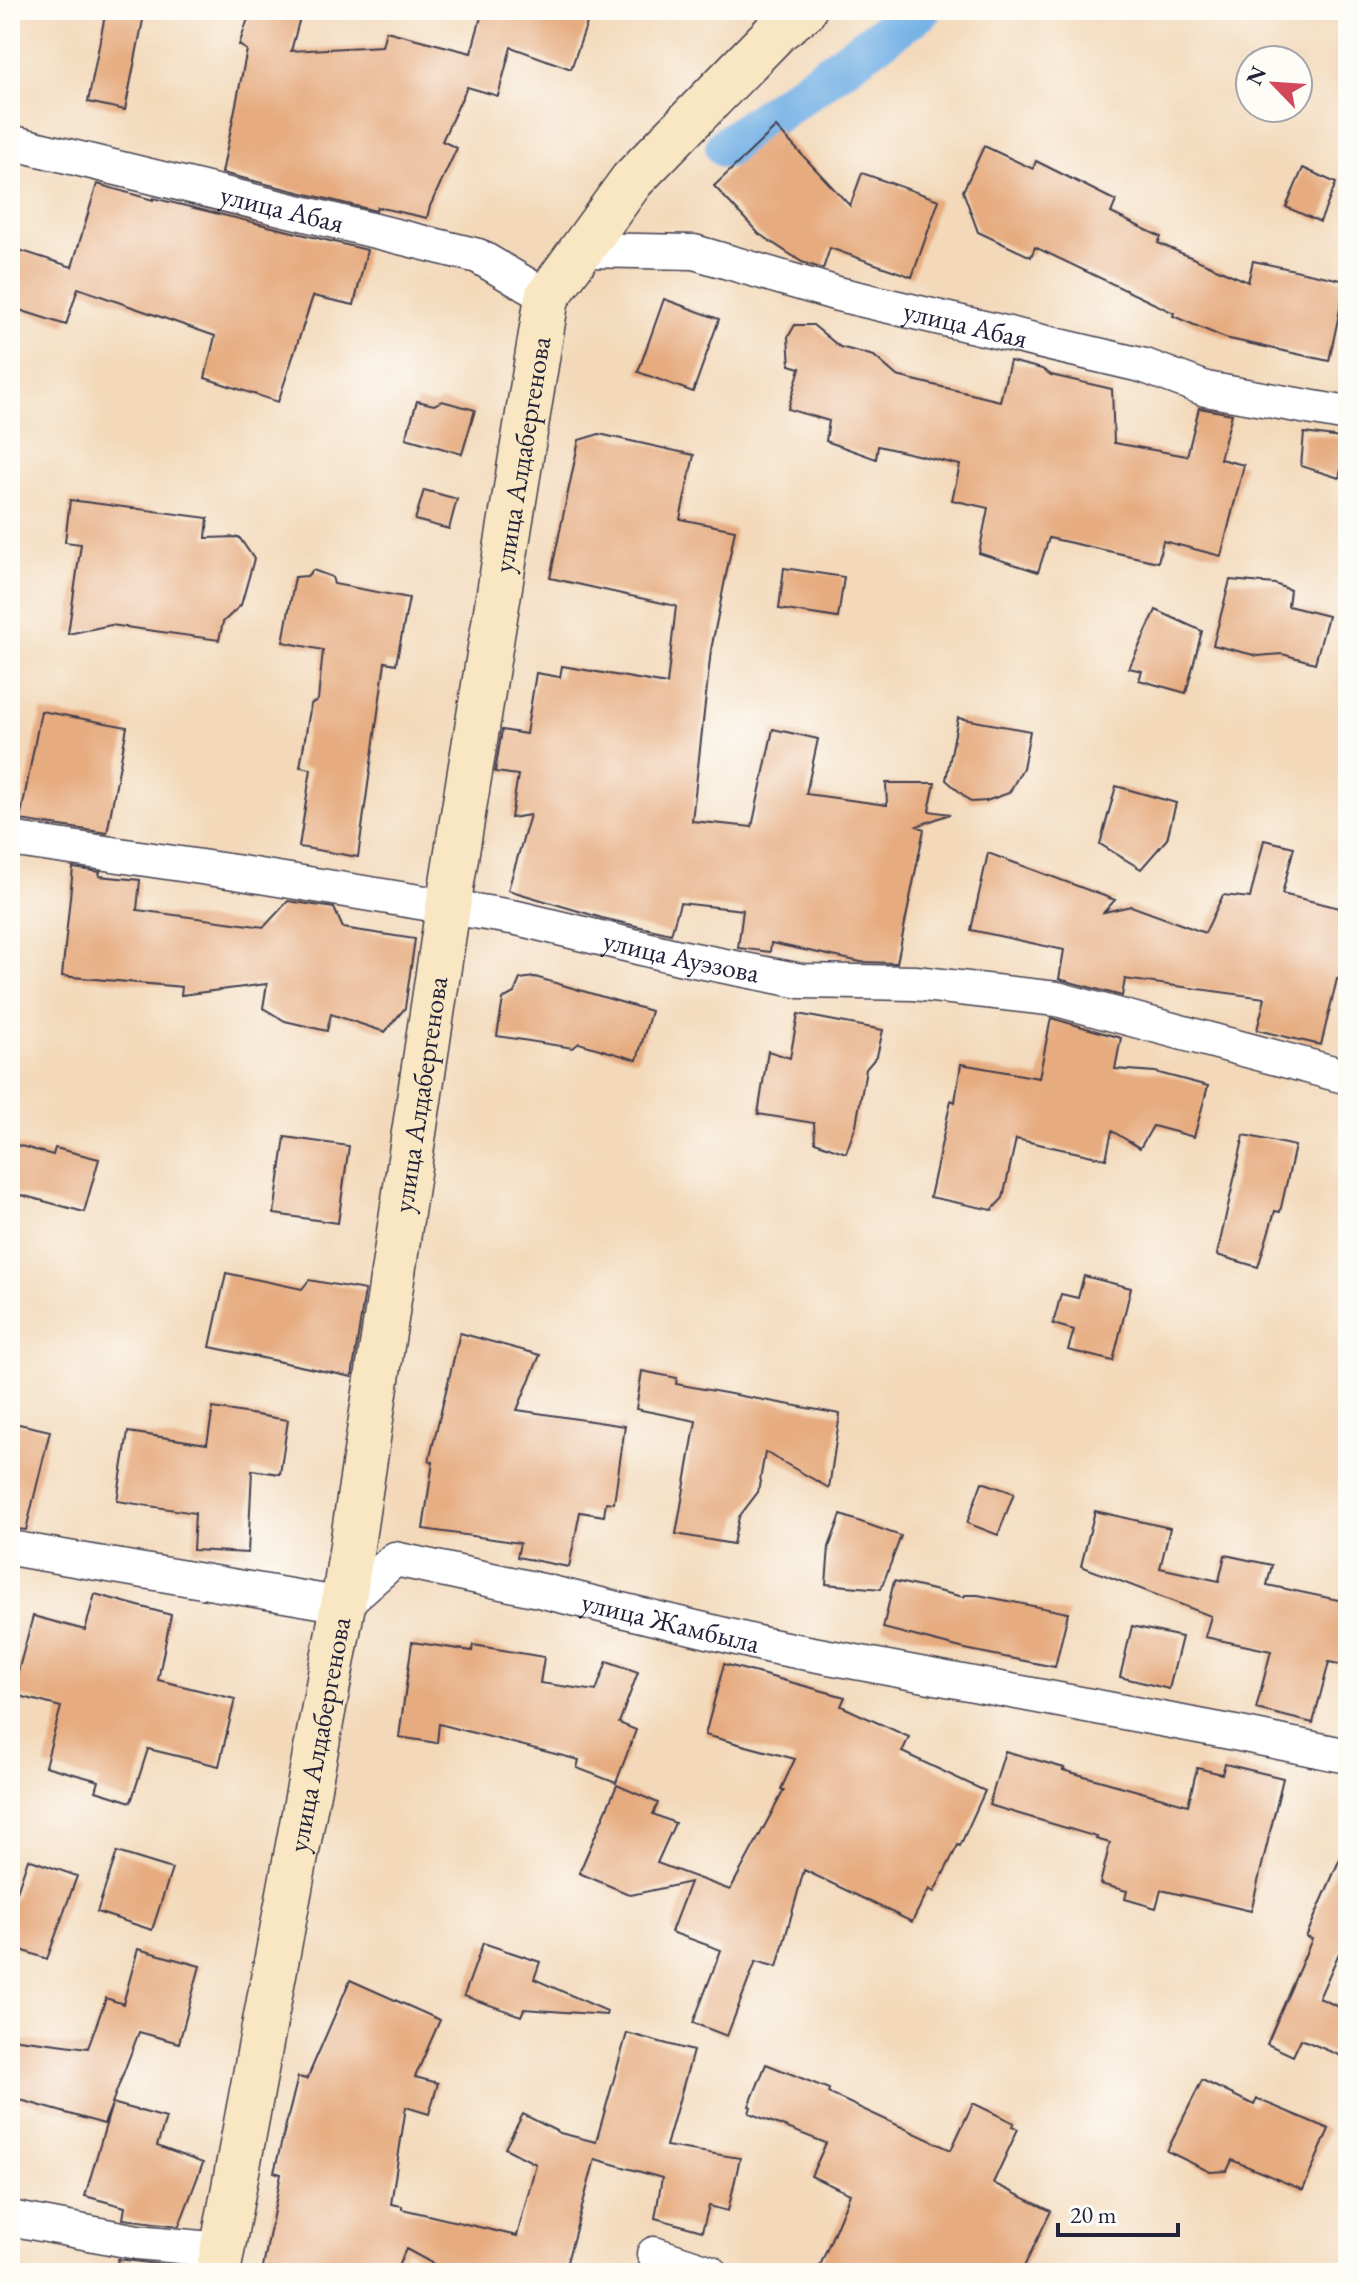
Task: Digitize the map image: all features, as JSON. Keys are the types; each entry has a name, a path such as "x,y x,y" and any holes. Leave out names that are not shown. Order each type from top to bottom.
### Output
{"main road":[{"name":"улица Алдабергенова","path":"220,2262 343,1605 448,907 547,297 632,180 782,17"}],"street":[{"name":"улица Абая","path":"10,142 478,256 547,297"},
{"name":"улица Абая","path":"581,250 694,252 838,294 1145,366 1206,389 1348,414"},
{"name":"улица Ауэзова","path":"10,839 517,918 679,957 801,981 915,983 1057,999 1348,1077"},
{"path":"10,1548 343,1605"},
{"name":"улица Жамбыла","path":"343,1605 395,1559 770,1646 1348,1756"},
{"path":"10,2218 137,2242 220,2262"},
{"path":"654,2254 711,2273"}],"building":[{"path":"106,10 145,10 125,110 88,102"},
{"path":"251,10 302,10 291,51 382,46 386,31 471,53 483,10 569,10 589,17 571,69 511,47 498,96 467,87 442,141 457,148 427,218 377,207 376,211 222,173 247,50 239,45"},
{"path":"776,127 850,206 862,173 939,200 912,277 830,248 823,269 802,262 759,234 714,186"},
{"path":"984,146 1033,169 1036,161 1116,201 1111,213 1161,237 1158,243 1248,282 1253,261 1346,281 1329,361 1225,338 1173,316 1174,313 1035,247 1031,257 978,232 963,191"},
{"path":"1303,168 1336,183 1320,222 1286,207"},
{"path":"97,184 367,250 354,305 313,296 278,402 205,378 215,336 78,288 66,325 10,307 10,247 72,267"},
{"path":"664,299 719,319 693,392 638,372"},
{"path":"795,325 813,325 840,347 874,356 897,376 1000,401 1010,361 1042,369 1051,375 1112,389 1114,443 1187,456 1199,408 1232,414 1220,459 1244,465 1221,556 1163,541 1158,562 1049,538 1038,572 979,553 988,508 952,500 960,465 878,446 876,459 826,441 829,421 788,409 800,368 790,365 788,337"},
{"path":"417,401 434,405 442,401 475,410 462,454 406,438"},
{"path":"1304,433 1348,441 1339,478 1301,466"},
{"path":"599,434 694,455 680,519 735,530 711,650 692,821 752,827 773,729 818,739 806,794 887,805 886,783 935,783 929,811 950,814 917,826 924,829 897,963 861,962 771,943 770,952 738,948 743,910 680,903 671,934 602,918 508,890 530,815 511,818 518,775 495,772 502,730 526,734 536,673 560,677 562,666 667,684 676,606 550,578 579,440"},
{"path":"424,490 457,499 449,529 415,520"},
{"path":"70,500 208,518 206,538 239,537 254,559 241,605 223,622 219,640 111,625 68,634 81,544 65,542"},
{"path":"784,568 844,577 838,618 779,609"},
{"path":"313,570 332,577 334,584 409,598 396,664 385,662 358,857 299,847 311,769 300,767 311,704 318,700 323,650 283,642 295,577 307,576"},
{"path":"1230,580 1275,584 1290,590 1288,606 1328,616 1315,663 1282,654 1258,656 1213,645"},
{"path":"1156,610 1202,631 1186,693 1139,680 1142,671 1129,668"},
{"path":"41,711 127,727 107,833 20,820"},
{"path":"958,718 1030,731 1023,768 1009,793 986,801 971,802 946,780"},
{"path":"1116,786 1176,803 1167,839 1141,869 1100,844"},
{"path":"1264,840 1294,847 1282,894 1348,910 1348,982 1337,979 1321,1045 1257,1030 1265,998 1125,979 1122,996 1059,979 1064,950 971,930 988,853 1115,900 1104,912 1131,906 1205,933 1223,895 1250,898"},
{"path":"73,868 100,872 99,876 140,880 137,910 264,927 288,901 334,908 343,928 415,939 405,1008 385,1032 331,1014 327,1031 285,1021 263,1008 267,984 181,995 182,987 62,976"},
{"path":"535,977 651,1011 637,1060 579,1043 573,1048 497,1036 503,999 514,993 520,979"},
{"path":"798,1014 883,1030 877,1056 866,1069 856,1125 846,1153 815,1142 814,1123 758,1114 768,1051 790,1058"},
{"path":"1051,1018 1121,1038 1115,1069 1155,1072 1208,1086 1194,1137 1153,1126 1140,1148 1112,1131 1106,1159 1016,1139 1003,1198 992,1210 930,1197 951,1100 955,1102 961,1064 1039,1078"},
{"path":"1244,1135 1295,1146 1280,1212 1275,1211 1258,1267 1217,1255"},
{"path":"285,1137 349,1146 338,1223 274,1214"},
{"path":"10,1143 53,1155 55,1148 99,1159 84,1212 10,1192"},
{"path":"226,1273 302,1289 309,1280 365,1290 352,1377 210,1347"},
{"path":"1084,1276 1131,1288 1113,1361 1068,1350 1074,1330 1053,1324 1061,1294 1078,1298"},
{"path":"460,1333 540,1355 517,1410 625,1426 614,1503 606,1502 604,1516 580,1512 569,1567 517,1557 520,1543 423,1529 433,1462 429,1461"},
{"path":"642,1371 677,1378 676,1384 840,1414 829,1488 765,1452 758,1492 739,1517 733,1544 676,1534 696,1421 636,1409"},
{"path":"213,1408 288,1420 280,1474 252,1470 248,1553 193,1550 195,1513 117,1501 128,1432 207,1444"},
{"path":"10,1422 50,1431 26,1530 10,1528"},
{"path":"982,1482 1014,1493 998,1535 967,1523"},
{"path":"1095,1511 1170,1528 1160,1568 1219,1581 1225,1555 1272,1565 1267,1585 1348,1602 1348,1666 1329,1662 1313,1723 1256,1709 1271,1651 1205,1637 1211,1616 1081,1566"},
{"path":"841,1515 901,1536 881,1589 826,1584 829,1547"},
{"path":"894,1581 964,1597 978,1595 1068,1613 1055,1667 883,1628"},
{"path":"95,1594 171,1615 158,1680 235,1699 219,1766 148,1749 131,1802 96,1791 99,1781 45,1766 61,1707 12,1694 33,1616 85,1630"},
{"path":"1132,1626 1182,1637 1169,1689 1120,1677"},
{"path":"412,1642 472,1651 473,1645 544,1657 540,1683 596,1691 607,1661 638,1672 619,1723 636,1730 616,1783 577,1768 579,1760 439,1724 437,1743 399,1737"},
{"path":"724,1664 845,1697 841,1706 909,1737 902,1752 985,1791 960,1846 934,1892 929,1889 912,1922 804,1870 777,1967 756,1961 727,2036 693,2023 721,1950 671,1932 690,1882 631,1895 579,1873 617,1785 658,1803 653,1814 675,1823 657,1863 730,1890 784,1790 781,1789 795,1759 705,1735"},
{"path":"1005,1751 1188,1805 1197,1768 1222,1774 1225,1764 1283,1778 1251,1911 1161,1890 1156,1908 1125,1899 1127,1891 1100,1884 1110,1843 989,1805"},
{"path":"1348,1840 1348,1933 1319,1998 1348,2011 1348,2059 1301,2039 1293,2056 1267,2044 1312,1939 1306,1937"},
{"path":"117,1852 172,1869 152,1930 97,1912"},
{"path":"28,1859 77,1876 47,1959 10,1946 10,1912"},
{"path":"483,1943 540,1962 534,1979 607,2011 606,2015 524,2009 521,2016 464,1996"},
{"path":"138,1949 200,1966 179,2043 139,2032 112,2103 166,2118 157,2146 203,2163 179,2226 123,2219 125,2207 85,2196 112,2104 104,2124 10,2097 10,2038 88,2048 106,1998 123,2004"},
{"path":"350,1980 440,2020 415,2077 438,2083 429,2114 406,2107 391,2204 517,2236 536,2164 505,2148 523,2114 560,2133 596,2142 627,2033 693,2051 666,2146 740,2158 728,2211 709,2206 702,2231 655,2218 662,2178 595,2159 564,2273 450,2273 406,2249 395,2273 262,2273 281,2174 274,2172 298,2077 307,2079"},
{"path":"766,2064 829,2089 828,2093 951,2150 973,2103 1014,2123 1012,2126 1018,2129 993,2183 1051,2211 1021,2273 817,2273 850,2194 811,2176 826,2143 749,2113"},
{"path":"1202,2080 1254,2105 1257,2099 1329,2129 1303,2190 1232,2160 1227,2171 1210,2172 1167,2151"},
{"path":"118,2259 164,2265 163,2273 115,2273"}],"waterway":[{"path":"726,147 920,10"}]}
